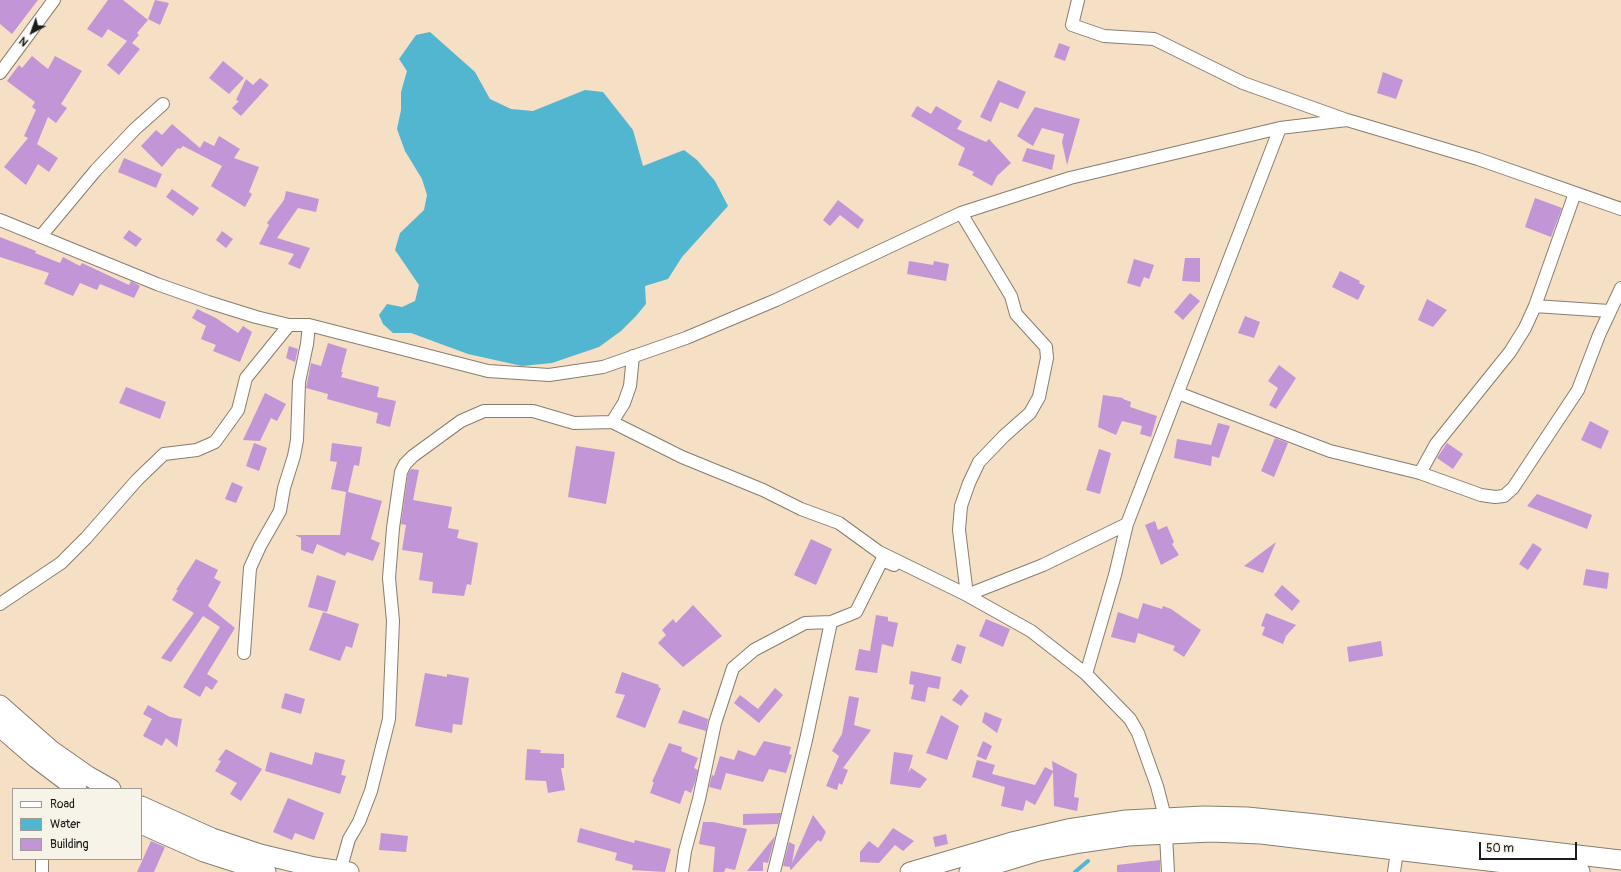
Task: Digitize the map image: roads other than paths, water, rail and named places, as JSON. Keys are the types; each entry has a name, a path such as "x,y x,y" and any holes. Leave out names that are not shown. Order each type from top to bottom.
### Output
{"main road":[{"path":"0,705 51,750 88,776 109,788"},
{"path":"0,727 73,788"},
{"path":"142,806 212,838 260,854 314,867 344,871"},
{"path":"969,872 1039,851 1204,816 1247,817 1621,860"},
{"path":"910,872 1012,842 1068,829 1126,820 1261,834 1580,872"},
{"path":"142,825 162,835 204,852 266,872"}],"street":[{"path":"0,73 54,0"},
{"path":"1078,0 1072,25 1104,36 1154,39 1243,83 1347,120 1478,159 1621,209"},
{"path":"41,236 96,170 135,129 163,104"},
{"path":"0,220 202,300 256,317 289,325 309,325 488,371 550,375 603,367 686,338 776,300 961,213 1070,178 1280,128 1347,120"},
{"path":"1086,674 1115,575 1127,524 1280,128"},
{"path":"1420,473 1436,444 1510,352 1525,328 1535,306 1575,193"},
{"path":"961,213 1011,296 1016,314 1046,347 1047,358 1039,397 1030,413 979,462 969,483 961,506 959,530 967,595"},
{"path":"1178,393 1330,451 1420,473 1481,495 1504,496 1513,488 1578,390 1609,311 1621,288"},
{"path":"1535,306 1609,311"},
{"path":"0,604 61,563 86,538 137,480 164,454 197,450 215,442 238,410 246,378 289,325"},
{"path":"244,653 250,568 260,546 280,511 284,488 294,456 297,440 299,382 307,344 309,325"},
{"path":"612,422 624,403 630,386 633,356"},
{"path":"344,871 349,839 359,822 371,791 389,719 393,621 389,578 393,528 401,472 405,464 461,421 484,411 533,411 574,423 612,422 644,440 682,457 763,490 801,509 839,523 879,552 967,595 1031,631 1086,674 1130,719 1138,733 1157,786 1166,825 1168,872"},
{"path":"682,872 685,852 704,780 715,724 733,668 754,650 805,623 831,622 856,612 882,560 967,595 1043,565 1127,524"},
{"path":"774,872 806,740 831,622"},
{"path":"1394,872 1397,851"},
{"path":"42,860 42,872"}],"water":[{"path":"430,32 475,72 490,99 511,109 533,111 585,90 603,92 633,130 643,166 684,150 697,160 715,181 728,206 682,257 668,279 645,286 646,304 621,331 599,347 552,363 522,366 468,354 411,333 393,333 383,324 379,315 387,304 402,307 415,301 419,285 395,250 400,233 424,210 427,195 422,179 405,151 397,129 401,110 401,92 407,71 399,59 416,35"}],"waterway":[{"path":"1075,872 1088,861"}]}
